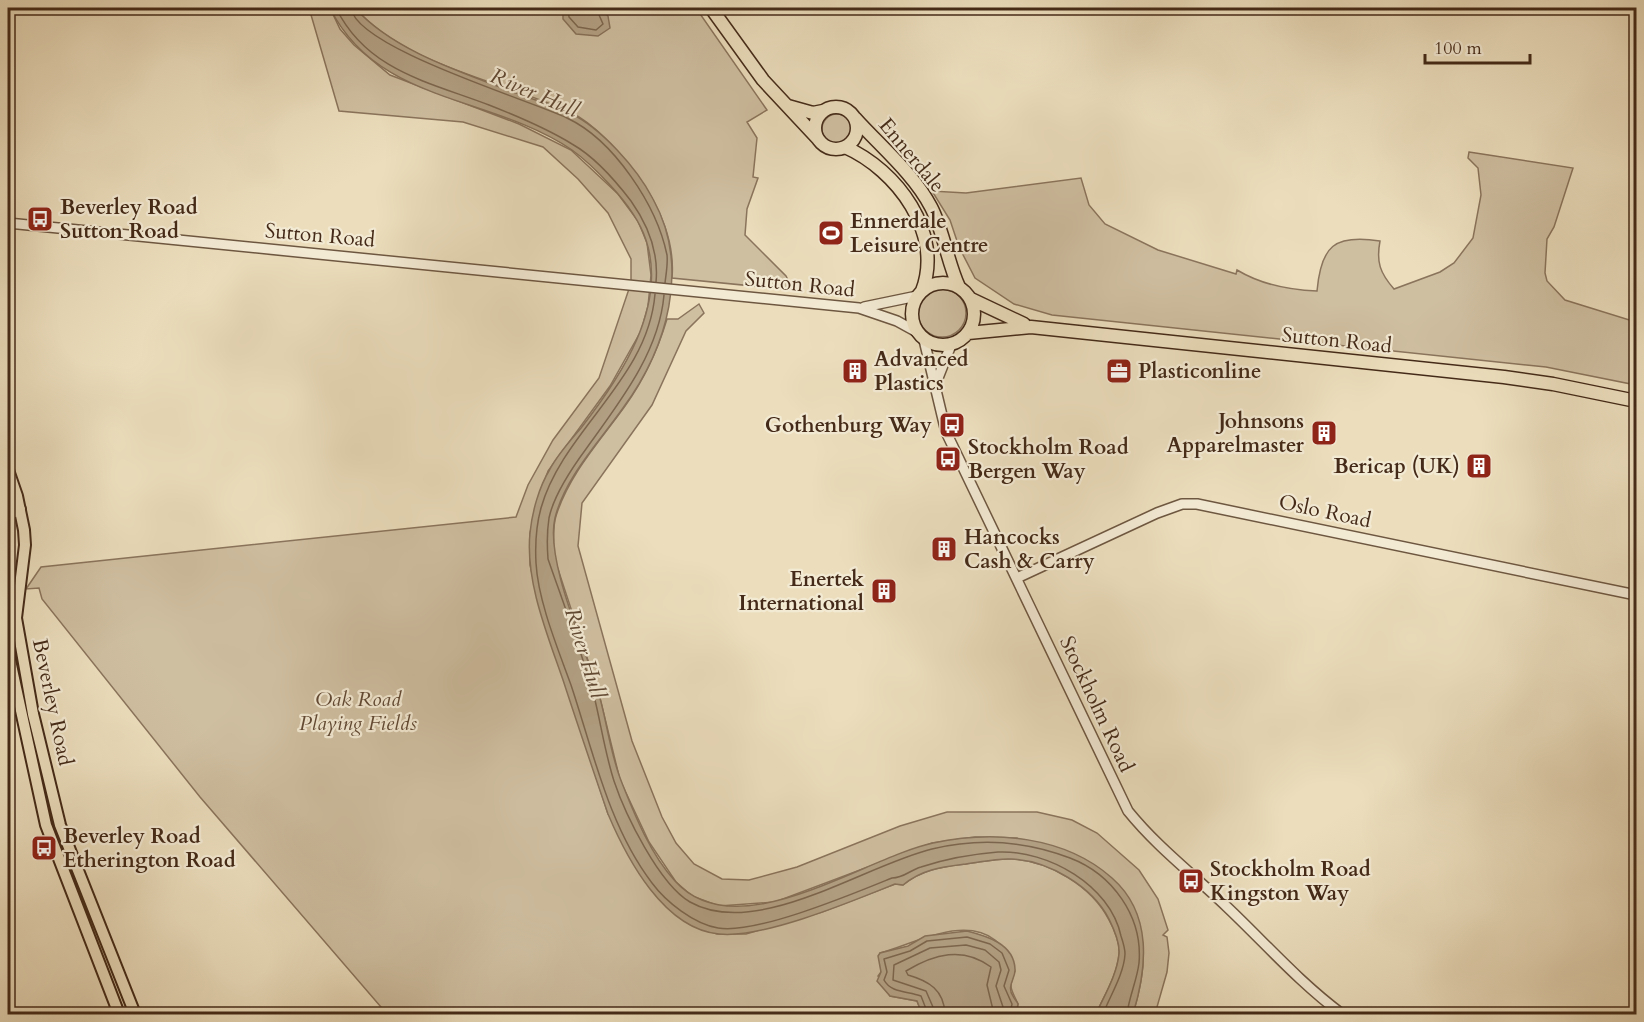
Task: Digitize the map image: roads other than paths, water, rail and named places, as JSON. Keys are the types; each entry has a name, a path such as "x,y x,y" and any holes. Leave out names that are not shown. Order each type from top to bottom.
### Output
{"highway":[{"path":"711,8 743,56 787,105 818,139 831,148 845,147 855,138 857,125 855,118 842,107 823,111 801,111 787,105"},
{"path":"818,139 815,128 823,111"},
{"name":"Ennerdale","path":"855,118 924,195 937,221 958,287"},
{"name":"Ennerdale","path":"845,147 870,161 888,176 914,210 922,228 928,253 927,275 919,293"},
{"path":"939,283 958,287 971,299 992,311 1031,327 968,333 951,345 933,344 921,336 911,314 919,293 939,283"},
{"path":"968,333 975,316 971,299"},
{"name":"Sutton Road","path":"1031,327 1514,378 1636,401"}],"main road":[{"name":"Beverley Road","path":"8,470 20,509 26,545 16,618 43,756 57,813 135,1014"},
{"path":"8,515 20,509"},
{"name":"Beverley Road","path":"8,651 44,817 119,1014"},
{"path":"12,677 26,675"},
{"path":"30,759 43,756"},
{"path":"44,817 57,813"}],"street":[{"name":"Sutton Road","path":"8,223 859,308 897,321 921,336"},
{"path":"859,308 919,293"},
{"name":"Stockholm Road","path":"921,336 946,432 1128,811 1152,841 1214,894 1288,967 1342,1014"},
{"path":"935,386 951,345"},
{"name":"Oslo Road","path":"1017,578 1157,513 1182,504 1197,504 1636,595"},
{"path":"92,939 105,934"}],"water":[{"path":"330,8 355,8 371,24 390,37 432,60 558,108 582,120 594,128 628,162 653,199 664,225 671,252 672,280 669,307 662,334 652,360 638,385 584,460 567,488 555,518 553,536 561,580 598,691 618,772 644,835 666,871 675,881 701,900 732,906 765,903 801,894 904,852 933,843 956,839 1004,837 1051,845 1073,853 1112,878 1135,908 1143,942 1143,960 1133,1014 1096,1014 1113,977 1119,954 1115,932 1101,907 1081,886 1068,877 1026,861 1000,859 933,870 917,875 903,885 895,884 783,925 737,934 719,934 699,929 681,919 665,906 650,889 626,851 608,814 539,609 529,552 532,517 546,476 560,453 611,387 625,364 645,316 651,291 651,265 646,240 621,197 572,150 541,132 406,81 376,63 351,39"},
{"path":"563,8 600,8 608,16 610,28 598,36 576,34 563,19"},
{"path":"967,931 998,942 1010,953 1015,969 1011,992 1018,1004 1016,1014 922,1014 917,1001 890,996 877,981 881,972 878,956 880,953 908,946 925,936"}],"place":[{"name":"Beverley Road Sutton Road","path":"40,219"},
{"name":"Ennerdale Leisure Centre","path":"831,233"},
{"name":"Advanced Plastics","path":"855,371"},
{"name":"Plasticonline","path":"1119,371"},
{"name":"Gothenburg Way","path":"952,425"},
{"name":"Johnsons Apparelmaster","path":"1324,433"},
{"name":"Stockholm Road Bergen Way","path":"948,459"},
{"name":"Bericap (UK)","path":"1479,466"},
{"name":"Hancocks Cash & Carry","path":"944,549"},
{"name":"Enertek International","path":"884,591"},
{"name":"Beverley Road Etherington Road","path":"44,848"},
{"name":"Stockholm Road Kingston Way","path":"1191,881"}],"water label":[{"name":"River Hull","path":"535,92"},
{"name":"River Hull","path":"586,653"}],"park label":[{"name":"Oak Road Playing Fields","path":"358,711"}]}
